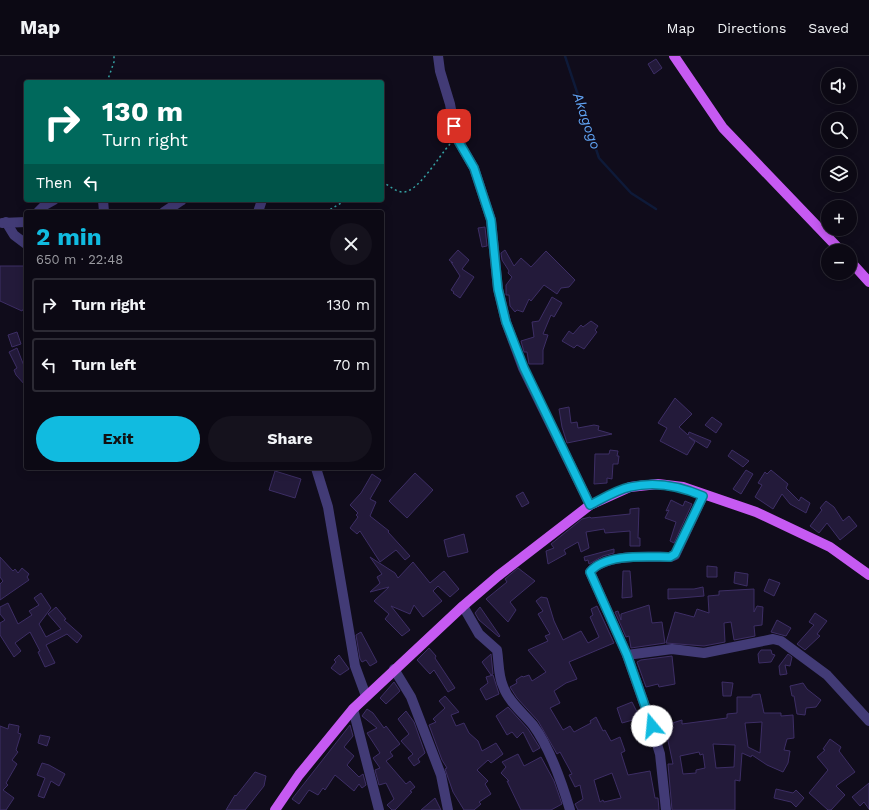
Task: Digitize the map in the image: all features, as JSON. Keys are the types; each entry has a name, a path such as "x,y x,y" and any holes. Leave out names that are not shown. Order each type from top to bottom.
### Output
{"main road":[{"path":"674,56 723,128 834,244"},
{"path":"857,269 869,282"},
{"path":"275,810 299,775 353,709 463,606 498,576 590,505 630,487 658,484 683,487 703,496 756,512 830,547 869,575"}],"street":[{"path":"438,56 440,71 450,104 456,137 474,168 489,212 498,289 506,322 524,368 590,505"},
{"path":"40,210 44,205 50,202"},
{"path":"167,210 179,202"},
{"path":"3,223 24,222"},
{"path":"3,223 14,235 24,242"},
{"path":"317,470 328,507 355,666 366,696"},
{"path":"666,810 660,754 647,712 627,655 590,572 593,568 607,562 627,557 670,557 675,554 703,496"},
{"path":"463,606 479,634 497,650 501,681 505,692 534,727 565,792 570,810"},
{"path":"627,655 672,649 704,653 773,639 782,641 818,666 869,721"},
{"path":"394,669 411,697 441,775 448,810"},
{"path":"353,709 379,810"}],"path":[{"path":"108,80 114,62 114,56"},
{"path":"384,183 401,192 408,191 418,185 438,157 456,137"},
{"path":"329,210 343,202"}],"building":[{"path":"656,59 662,68 654,74 648,64"},
{"path":"485,227 487,246 482,247 478,228"},
{"path":"458,250 469,260 462,269 474,277 460,298 451,290 460,276 451,262 453,263 449,260"},
{"path":"505,250 514,266 521,258 531,267 546,251 575,280 569,287 561,288 557,294 544,285 531,301 529,299 523,312 517,310 515,312 510,306 509,295 506,295 506,285 512,277 508,273 509,271 502,260 501,253"},
{"path":"0,266 24,266 24,308 22,311 0,301"},
{"path":"552,297 562,303 554,317 551,315 543,334 548,335 543,350 543,364 529,364 527,352 524,352 521,341 534,337 532,322 539,321"},
{"path":"591,321 598,326 595,330 597,332 584,349 577,345 574,348 562,341 569,331 573,334 581,325 583,327"},
{"path":"17,332 21,344 12,347 8,335"},
{"path":"17,348 24,366 24,384 16,375 14,370 17,368 9,352"},
{"path":"675,398 692,414 679,427 688,435 689,432 711,441 707,448 689,437 695,442 687,455 660,441 667,428 658,423"},
{"path":"569,407 571,423 577,422 578,428 594,425 599,426 598,430 612,434 567,443 562,427 559,409"},
{"path":"712,417 722,424 716,433 705,425"},
{"path":"610,450 618,451 617,456 619,456 618,464 613,464 612,479 607,478 607,483 594,484 595,454 609,454"},
{"path":"732,450 749,461 743,467 728,456"},
{"path":"746,470 753,474 741,494 733,489"},
{"path":"771,470 788,484 786,488 799,501 801,497 810,503 806,513 790,504 782,494 773,509 755,497 762,485 758,483 765,472 767,474"},
{"path":"275,471 301,479 295,498 269,490"},
{"path":"415,473 433,490 407,518 389,501"},
{"path":"372,474 381,480 370,499 376,502 370,516 389,531 388,532 410,556 405,560 396,550 380,562 360,531 357,534 350,528 358,517 356,515 358,513 350,505 361,493"},
{"path":"523,492 529,503 522,507 516,496"},
{"path":"671,500 683,506 685,501 692,504 674,543 670,541 676,522 665,518 669,510 666,511"},
{"path":"826,501 834,507 843,521 849,516 857,526 840,540 827,523 819,533 810,526 822,510 820,508"},
{"path":"639,508 638,538 640,538 640,546 630,546 630,531 605,533 604,529 586,532 589,548 581,552 578,542 564,550 566,554 548,564 546,551 554,548 551,544 582,519 630,514 630,509"},
{"path":"464,534 468,552 448,557 444,540"},
{"path":"614,549 614,553 603,556 589,564 588,560 585,561 584,557"},
{"path":"0,557 13,571 15,569 18,573 22,568 29,574 27,577 29,580 0,600 0,584 3,581 0,577"},
{"path":"370,557 395,573 398,578 413,562 430,583 444,571 459,589 450,597 438,586 433,591 442,601 423,617 414,605 410,614 391,606 410,630 402,636 385,619 389,614 374,601 389,587 370,592 380,583 377,577 382,574"},
{"path":"707,566 717,567 717,577 707,577"},
{"path":"518,568 535,581 510,602 516,610 508,622 486,599 507,582 505,579"},
{"path":"623,571 630,571 632,597 622,598"},
{"path":"735,572 748,574 747,586 734,583"},
{"path":"769,579 780,583 774,596 764,591"},
{"path":"703,587 704,596 668,599 668,589 694,589"},
{"path":"754,589 754,612 757,606 763,607 762,625 754,626 755,636 734,640 731,622 724,623 725,642 704,646 666,643 675,612 694,617 697,609 709,613 708,596 719,595 719,591"},
{"path":"41,593 51,608 39,624 46,637 61,629 48,614 56,607 66,619 64,620 82,636 77,643 67,634 46,645 55,663 45,667 38,652 40,651 30,632 15,643 21,651 14,657 0,635 0,623 5,620 0,614 0,607 8,603 18,624 32,615 29,611 39,605 34,598"},
{"path":"541,597 547,598 554,621 563,640 581,631 588,643 599,637 590,617 593,615 591,609 597,606 614,643 569,662 577,679 566,683 554,691 560,703 550,708 563,730 570,726 574,732 591,723 590,721 596,717 603,731 605,730 611,741 620,737 625,751 621,753 628,775 650,771 655,798 658,798 659,810 578,810 575,804 583,799 580,785 575,787 569,775 572,774 560,752 557,754 538,721 517,698 510,687 517,683 516,680 522,676 529,675 532,681 546,672 528,650 548,641 545,636 550,634 538,614 543,611 536,601","holes":["612,773 621,798 604,802 603,800 600,802 594,780"]},
{"path":"649,605 652,623 662,622 665,643 631,648 629,636 626,637 615,612 618,611 621,620 621,614"},
{"path":"480,607 500,636 499,637 479,620 475,613"},
{"path":"815,613 827,621 817,634 820,636 805,650 797,644 814,625 809,622"},
{"path":"777,620 791,628 786,636 771,632"},
{"path":"361,632 377,662 370,666 366,660 362,662 360,659 356,635"},
{"path":"429,648 436,656 435,658 455,688 448,692 434,670 430,674 417,660"},
{"path":"761,650 771,650 772,654 775,655 771,662 759,663 758,654"},
{"path":"491,654 493,674 491,675 482,662"},
{"path":"788,654 792,657 790,666 785,665 787,674 780,675 779,666"},
{"path":"339,655 349,669 340,675 331,668 336,662 334,660"},
{"path":"672,656 675,684 659,687 658,684 646,687 637,662 641,660"},
{"path":"493,675 499,694 486,700 480,689 488,683 486,677"},
{"path":"394,682 400,691 386,704 380,698"},
{"path":"722,682 733,683 731,696 723,696"},
{"path":"803,683 807,689 821,700 816,707 806,708 805,715 797,714 794,696 792,696 790,686"},
{"path":"760,694 764,713 781,713 781,716 793,715 794,738 787,739 784,750 790,751 788,763 783,772 767,765 752,755 751,757 742,753 740,781 735,780 735,810 672,810 668,764 673,764 667,736 663,737 660,727 682,720 682,724 727,718 727,714 737,713 737,697 752,697 752,695","holes":["762,722 760,753 748,747 745,723","713,744 735,745 734,767 716,768","699,752 700,755 703,754 705,768 696,770 696,773 683,774 680,756"]},
{"path":"445,696 459,712 451,715 456,726 464,723 469,733 478,741 482,751 496,743 503,754 491,763 488,760 477,770 488,781 485,784 491,794 479,802 481,804 474,810 464,810 453,792 445,769 447,768 442,760 429,725 436,722 433,719 445,708 439,701"},
{"path":"632,702 640,718 622,723 617,708"},
{"path":"508,707 528,729 540,748 533,752 523,732 517,738 512,732 507,735 496,716"},
{"path":"367,709 373,713 384,728 386,726 400,744 390,752 393,756 386,761 406,784 410,781 415,787 395,810 392,810 387,805 394,799 386,783 379,785 375,770 380,768 373,758 380,753 367,733 377,728 362,716"},
{"path":"406,711 414,722 425,753 418,759 420,762 414,766 408,758 413,754 401,741 409,734 398,719"},
{"path":"9,724 19,726 18,733 21,734 16,750 18,752 12,760 17,764 6,783 8,785 3,790 14,798 6,810 0,810 0,726 8,729"},
{"path":"350,725 353,736 344,747 354,756 347,765 359,777 363,774 366,785 362,788 359,784 354,791 335,775 325,790 323,788 318,795 309,790 299,804 292,799"},
{"path":"40,735 50,737 47,746 38,743"},
{"path":"830,739 841,747 839,751 855,772 836,786 845,795 831,810 828,810 809,793 828,770 817,757 825,750 823,749"},
{"path":"518,754 524,766 541,757 554,781 562,804 551,810 521,810 507,781 509,781 501,773 506,767 502,762"},
{"path":"42,763 49,765 65,774 59,786 51,781 44,798 38,796 45,778 37,775"},
{"path":"255,772 266,776 264,786 245,810 226,810 235,795 236,796"},
{"path":"869,783 869,809 864,802 860,806 852,797"},
{"path":"776,789 793,793 796,790 804,798 796,807 791,802 774,798"},
{"path":"435,798 441,810 421,810"}],"waterway":[{"name":"Akagogo","path":"565,56 599,158 631,193 656,209"}],"route":[{"path":"454,126 456,137 466,152 480,183 491,220 498,289 506,322 524,368 590,505 630,487 658,484 683,487 703,496 678,552 670,557 627,557 607,562 593,568 590,572 627,655 652,726"}]}
